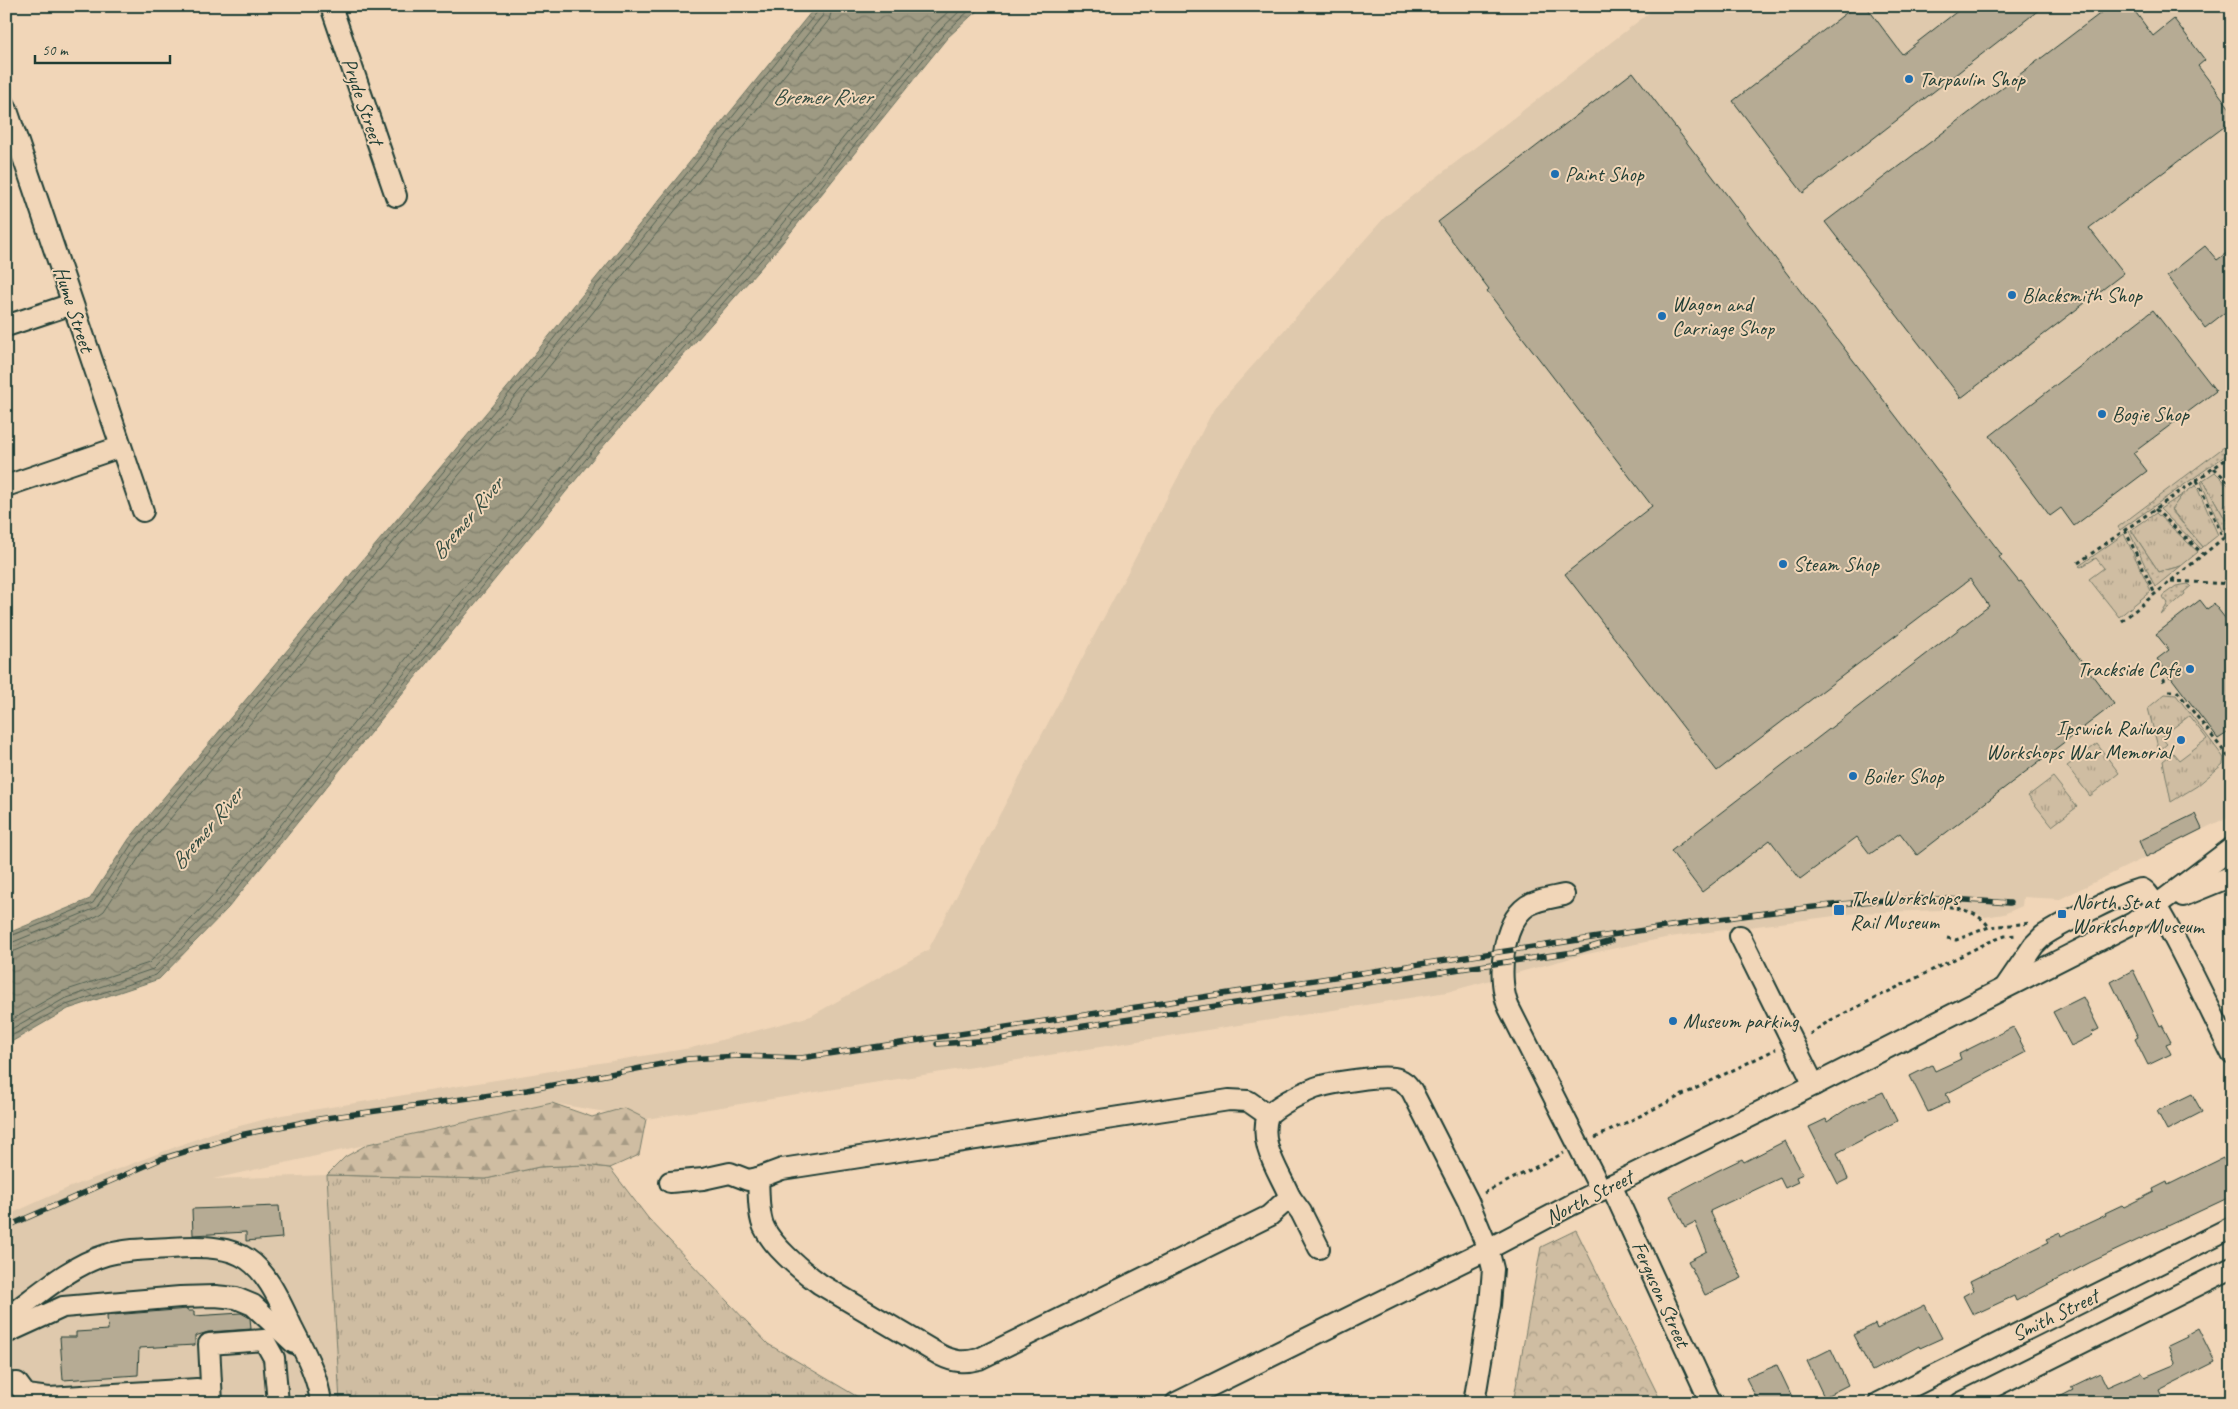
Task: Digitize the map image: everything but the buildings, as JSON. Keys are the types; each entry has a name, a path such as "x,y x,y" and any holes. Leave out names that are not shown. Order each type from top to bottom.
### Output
{"street":[{"name":"Pryde Street","path":"331,6 396,196"},
{"name":"Hume Street","path":"6,107 14,159 72,304 143,511"},
{"path":"6,326 72,304"},
{"path":"6,486 120,447"},
{"name":"North Street","path":"1176,1403 1488,1249 1606,1187 1814,1085 2133,923 2157,907 2232,848"},
{"name":"North Street","path":"2157,907 2232,876"},
{"name":"North Street","path":"2002,990 2034,945 2048,932 2138,889 2148,892 2157,907"},
{"name":"Ferguson Street","path":"1564,895 1540,900 1526,907 1516,918 1507,943 1502,981 1506,1001 1606,1187 1711,1403"},
{"path":"2157,907 2232,1054"},
{"path":"1740,936 1814,1085"},
{"path":"1319,1248 1301,1212 1290,1197 1271,1157 1265,1136 1268,1115 1285,1103 1317,1087 1378,1077 1392,1077 1401,1080 1412,1091 1468,1201 1488,1249 1493,1268 1493,1287 1474,1403"},
{"path":"670,1182 703,1179 730,1173 748,1180 782,1169 1229,1100 1248,1101 1268,1115"},
{"path":"758,1178 762,1221 768,1234 807,1274 860,1309 932,1351 951,1361 960,1362 979,1359 1269,1216 1290,1197"},
{"name":"Smith Street","path":"1879,1403 2232,1227"},
{"path":"6,1318 71,1272 106,1255 119,1252 191,1247 220,1248 242,1256 267,1279 281,1303 311,1367 321,1403"},
{"name":"Smith Street","path":"1961,1403 2232,1268"},
{"path":"6,1332 64,1307 180,1297 232,1297 262,1311 296,1344 311,1367"},
{"path":"211,1403 209,1344 264,1340 274,1358 278,1403"},
{"path":"6,1384 17,1383 26,1394 49,1398 197,1389 206,1393 211,1403"}],"path":[{"path":"2078,564 2232,455"},
{"path":"2214,468 2232,485"},
{"path":"2197,480 2223,538"},
{"path":"2155,509 2203,554"},
{"path":"2125,530 2155,594"},
{"path":"2122,621 2232,531"},
{"path":"2223,584 2232,578"},
{"path":"2171,582 2231,585"},
{"path":"2162,682 2170,676"},
{"path":"2169,691 2177,691 2230,759"},
{"path":"1941,906 1963,909 1984,920 1989,927"},
{"path":"1947,938 1956,940 1989,927 2034,923"},
{"path":"1806,1039 1811,1033 1829,1021 1989,942 2005,936 2023,935"},
{"path":"1589,1141 1772,1050 1782,1050"},
{"path":"1468,1201 1571,1150"}],"shaded area":[{"path":"1658,6 2232,6 2232,815 2060,899 2023,897 2022,906 2004,914 1985,917 1954,905 1942,904 1941,910 1858,913 1670,937 1582,955 1447,992 646,1119 552,1103 213,1179 327,1175 340,1403 6,1403 6,1216 68,1188 212,1133 282,1115 691,1048 811,1016 928,950 1214,409 1385,217"}],"green space":[{"path":"2232,441 2232,451 2120,530 2118,527"},
{"path":"2215,472 2232,489 2232,524 2229,526 2203,480"},
{"path":"2203,480 2229,526 2222,531 2201,482"},
{"path":"2196,485 2218,535 2203,547 2171,509 2182,495"},
{"path":"2182,495 2171,510 2203,547 2201,549 2160,509"},
{"path":"2156,513 2198,552 2181,566 2159,572 2131,530"},
{"path":"2131,530 2159,572 2181,566 2155,587 2129,531"},
{"path":"2124,534 2151,591 2119,617 2089,579 2104,568 2096,558 2081,567 2079,566"},
{"path":"2188,584 2191,586 2184,592 2185,594 2161,615 2168,603 2162,596 2176,586"},
{"path":"2165,694 2176,695 2224,758 2223,764 2197,786 2171,802 2163,761 2173,753 2179,760 2207,739 2189,716 2161,737 2167,744 2159,751 2148,708"},
{"path":"2097,744 2119,773 2090,796 2067,766"},
{"path":"2053,777 2077,807 2052,826 2028,796"},
{"path":"552,1103 592,1117 624,1108 646,1119 639,1155 610,1168 584,1165 539,1167 486,1179 327,1175 345,1157 368,1144"},
{"path":"584,1165 610,1168 648,1218 768,1344 868,1403 340,1403 327,1175 486,1179 539,1167"},
{"path":"1576,1230 1662,1403 1513,1403 1541,1247"}],"water":[{"name":"Bremer River","path":"816,6 982,6 947,38 779,247 599,451 228,908 159,979 68,1009 6,1045 6,934 90,899 129,839 512,382"}],"railway":[{"path":"6,1227 161,1159 240,1135 319,1119 527,1090 688,1059 739,1056 801,1058 1697,922 1816,907 1903,899 2010,903"},
{"path":"937,1044 992,1040 1574,952 1611,941"}],"place":[{"name":"Tarpaulin Shop","path":"1909,79"},
{"name":"Paint Shop","path":"1555,174"},
{"name":"Blacksmith Shop","path":"2012,295"},
{"name":"Wagon and Carriage Shop","path":"1662,316"},
{"name":"Bogie Shop","path":"2102,414"},
{"name":"Steam Shop","path":"1783,564"},
{"name":"Trackside Cafe","path":"2190,669"},
{"name":"Ipswich Railway Workshops War Memorial","path":"2181,740"},
{"name":"Boiler Shop","path":"1853,776"},
{"name":"The Workshops Rail Museum","path":"1839,910"},
{"name":"North St at Workshop Museum","path":"2062,914"},
{"name":"Museum parking","path":"1673,1021"}]}
